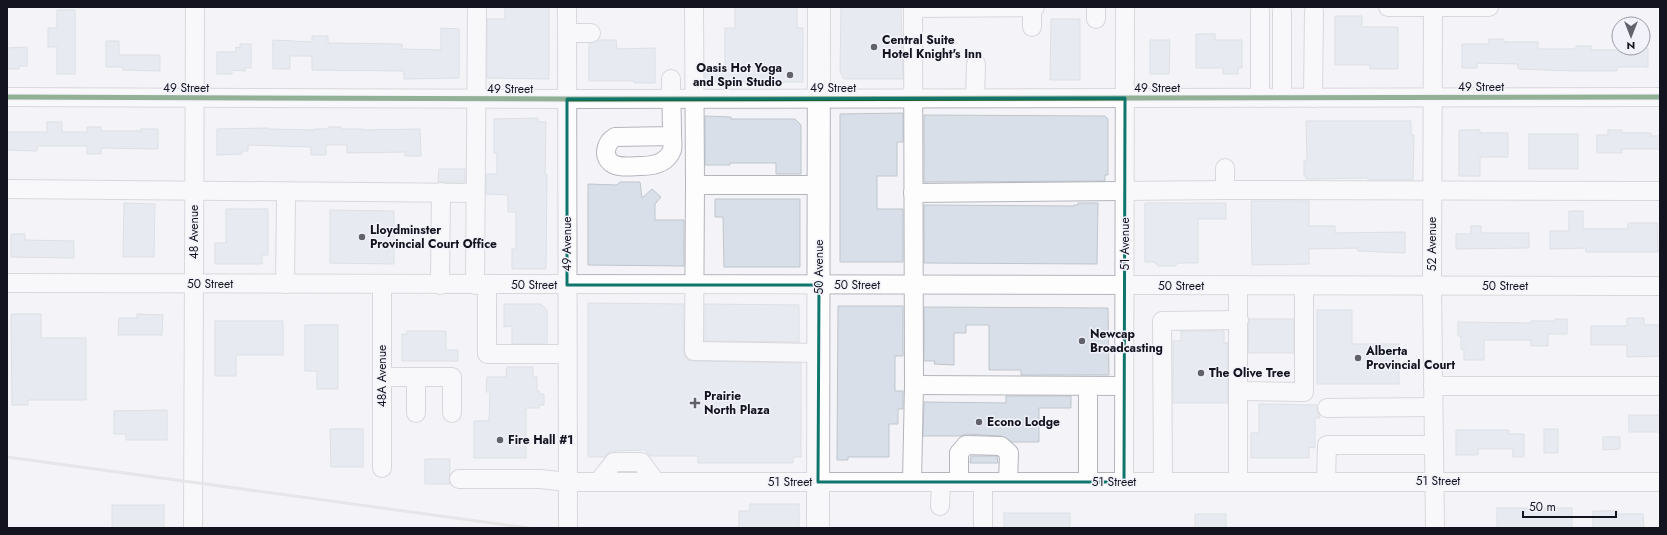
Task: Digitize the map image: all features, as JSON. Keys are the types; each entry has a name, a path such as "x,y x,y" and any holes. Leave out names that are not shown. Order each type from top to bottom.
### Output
{"main road":[{"name":"50 Avenue","path":"818,528 819,7"}],"street":[{"name":"48 Avenue","path":"193,528 194,7"},
{"path":"477,7 475,193 487,354 567,354"},
{"name":"49 Avenue","path":"567,7 568,528"},
{"path":"694,7 694,351 819,353"},
{"path":"912,482 914,385 913,8 945,12 1034,7 1032,27"},
{"name":"51 Avenue","path":"1124,482 1125,7"},
{"path":"1388,7 1489,7"},
{"name":"52 Avenue","path":"1433,7 1432,286 1435,528"},
{"path":"1260,11 1260,98"},
{"path":"1282,11 1282,98"},
{"path":"1313,98 1314,11"},
{"path":"567,33 591,33"},
{"path":"975,98 976,64"},
{"path":"672,79 672,136"},
{"name":"49 Street","path":"7,97 477,99 1125,98 1226,106 1260,98 1660,97"},
{"path":"1225,168 1225,190"},
{"path":"694,185 819,185"},
{"path":"7,189 194,190 418,194 440,192 475,193"},
{"path":"914,193 1225,190 1660,191"},
{"path":"440,192 440,285"},
{"path":"285,284 286,199"},
{"name":"50 Street","path":"7,283 285,284 312,276 382,284 417,276 440,285 1660,286"},
{"name":"48A Avenue","path":"382,284 382,468"},
{"path":"1238,286 1238,481"},
{"path":"1239,391 1304,392 1304,286"},
{"path":"1163,482 1162,321 1239,320"},
{"path":"383,377 452,377 452,413"},
{"path":"416,377 416,413"},
{"path":"914,385 1124,386"},
{"path":"1088,386 1088,482"},
{"path":"1433,386 1660,386"},
{"path":"1326,408 1433,407"},
{"path":"959,482 959,454 966,445 1001,446 1009,454 1008,482"},
{"path":"1326,481 1327,445 1434,445"},
{"name":"51 Street","path":"459,479 540,480 568,482 1660,482"},
{"path":"940,506 942,482"},
{"path":"982,528 984,482"}],"highlighted area":[{"path":"1125,98 1124,482 818,482 819,285 567,285 567,99"}],"building":[{"path":"505,7 549,7 549,79 487,78 487,19 505,19"},
{"path":"735,7 797,7 797,28 803,28 803,82 705,82 705,67 725,67 725,28 735,28"},
{"name":"Central Suite Hotel Knight's Inn","path":"841,7 901,7 903,79 844,79 840,72"},
{"path":"57,10 75,10 75,74 57,74 57,47 48,47 48,28 57,28"},
{"path":"1335,16 1362,16 1362,27 1398,27 1398,69 1370,69 1370,65 1335,65"},
{"path":"1051,19 1080,19 1080,80 1050,80"},
{"path":"441,28 459,29 459,78 404,79 404,71 312,70 312,56 290,56 290,69 273,69 273,40 312,42 312,36 328,36 328,43 402,44 402,49 441,50"},
{"path":"1196,34 1215,34 1215,40 1242,40 1242,68 1238,68 1238,74 1223,74 1223,68 1196,68"},
{"path":"1489,39 1504,39 1504,42 1538,42 1538,49 1576,49 1576,46 1591,46 1591,50 1611,50 1611,56 1648,56 1648,67 1617,67 1617,71 1575,71 1518,69 1518,64 1477,63 1477,68 1462,68 1462,44 1489,44"},
{"path":"598,40 616,40 617,49 655,48 655,83 634,83 634,81 589,81 589,44"},
{"path":"1150,40 1170,40 1169,74 1150,74"},
{"path":"106,41 119,41 119,55 160,55 160,71 123,70 123,67 106,67"},
{"path":"240,44 251,44 251,68 245,68 245,71 232,70 232,74 217,74 217,52 236,52 236,47 240,48"},
{"path":"27,47 27,66 19,66 19,69 7,69 7,48"},
{"path":"903,113 903,142 897,142 897,176 877,176 877,209 903,209 903,262 840,262 840,114"},
{"path":"924,115 1105,116 1108,119 1108,175 1105,175 1105,181 924,182"},
{"path":"705,116 731,117 731,119 795,119 801,125 801,174 776,174 776,163 730,163 730,165 705,165"},
{"path":"538,118 538,122 546,122 546,269 512,269 512,249 516,249 516,212 508,212 508,195 486,194 486,174 497,174 497,153 494,153 494,119"},
{"path":"1306,121 1411,121 1411,135 1414,135 1413,180 1368,180 1368,178 1306,179 1306,176 1304,176 1304,161 1307,161"},
{"path":"47,122 62,122 62,132 87,132 87,127 101,127 101,131 141,131 141,129 158,129 158,149 101,148 101,154 87,154 87,146 37,146 37,151 7,150 7,132 47,132"},
{"path":"328,127 363,130 420,129 421,156 405,156 405,152 347,153 347,145 326,145 326,155 311,155 311,147 248,145 248,151 242,151 242,154 217,155 217,129 268,128 314,130 328,129"},
{"path":"1459,130 1480,130 1480,133 1508,133 1508,157 1480,157 1480,176 1459,176"},
{"path":"1608,130 1622,130 1622,133 1651,133 1651,136 1660,136 1660,149 1622,149 1622,153 1597,153 1597,135 1608,135"},
{"path":"1529,134 1578,134 1578,169 1529,169"},
{"path":"439,169 465,169 465,182 438,182"},
{"path":"620,182 640,182 642,198 652,189 661,197 655,204 655,220 684,220 684,266 588,265 588,184 617,185"},
{"path":"715,199 800,199 800,267 724,267 723,217 715,217"},
{"path":"1251,201 1309,201 1309,226 1335,226 1335,233 1405,232 1405,253 1358,251 1357,248 1309,249 1309,264 1252,265"},
{"path":"124,203 155,204 154,257 123,257"},
{"path":"1078,203 1098,203 1097,264 924,263 924,205 1074,206 1078,205"},
{"path":"1145,203 1226,203 1226,219 1198,219 1198,263 1178,263 1175,266 1158,266 1154,262 1145,262"},
{"path":"226,209 268,209 268,255 262,255 262,264 215,264 215,243 226,243"},
{"name":"Lloydminster Provincial Court Office","path":"330,210 394,211 394,264 330,263"},
{"path":"1569,211 1583,211 1583,229 1628,229 1628,223 1657,223 1658,252 1586,252 1586,248 1550,249 1550,231 1569,231"},
{"path":"1471,226 1481,226 1481,233 1529,233 1529,248 1456,249 1456,234 1471,234"},
{"path":"11,234 25,234 25,240 74,241 74,258 11,257"},
{"name":"Prairie North Plaza","path":"588,303 684,304 684,351 688,360 801,363 801,457 793,457 793,463 698,463 698,456 650,456 645,450 611,451 604,457 588,457"},
{"path":"504,304 541,304 547,310 547,344 512,344 512,326 504,327"},
{"path":"705,304 799,305 799,342 705,341"},
{"path":"838,306 903,306 903,356 895,356 895,391 903,391 903,409 898,409 898,424 889,424 889,457 848,457 848,460 837,460"},
{"path":"924,307 1108,308 1109,375 1021,375 1021,370 989,370 989,325 966,325 966,333 954,333 954,365 934,364 935,361 924,361"},
{"name":"Alberta Provincial Court","path":"1317,310 1352,310 1352,344 1399,344 1399,384 1317,384"},
{"path":"11,314 41,314 41,338 86,338 86,400 28,400 28,405 12,405"},
{"path":"137,314 163,315 162,335 118,335 119,318 137,318"},
{"path":"1627,318 1644,318 1644,325 1660,325 1660,356 1627,357 1627,345 1591,345 1591,326 1627,326"},
{"path":"1249,319 1294,319 1294,353 1248,353"},
{"path":"1555,319 1567,319 1567,334 1548,334 1548,346 1531,346 1531,340 1484,340 1484,360 1464,360 1464,349 1461,349 1461,336 1458,336 1458,322 1531,323 1531,321 1555,321"},
{"path":"215,321 283,321 283,355 236,355 236,376 215,376"},
{"path":"305,325 338,325 338,389 317,389 317,371 305,371"},
{"path":"407,331 446,331 446,350 458,350 458,361 402,361 402,334 407,334"},
{"name":"The Olive Tree","path":"1181,331 1224,331 1224,343 1228,343 1228,403 1173,403 1173,341 1181,341"},
{"path":"507,367 533,367 533,377 537,377 537,391 539,391 539,394 544,394 544,405 539,405 539,408 526,408 526,458 474,458 474,421 489,421 490,392 486,392 487,377 506,377"},
{"name":"Econo Lodge","path":"1006,396 1071,396 1071,408 1039,408 1039,442 1012,442 1001,436 966,434 960,436 923,436 924,402 1006,403"},
{"path":"1259,404 1317,405 1320,418 1315,418 1315,448 1309,447 1309,458 1251,458 1251,433 1259,433"},
{"path":"167,410 167,440 126,440 126,434 114,434 114,411"},
{"path":"1629,415 1660,415 1660,432 1629,432"},
{"path":"330,429 363,429 363,467 331,467"},
{"path":"1544,429 1558,429 1558,453 1544,453"},
{"path":"1456,430 1509,430 1509,434 1524,434 1524,457 1513,457 1513,449 1478,449 1478,455 1456,455"},
{"path":"1603,437 1620,437 1620,449 1603,450"},
{"path":"971,456 997,456 998,463 970,463"},
{"path":"425,459 450,459 450,484 425,484"},
{"path":"750,504 799,504 799,528 739,528 739,511 750,511"},
{"path":"112,505 164,505 164,528 112,528"},
{"path":"1497,508 1572,508 1572,528 1497,528"},
{"path":"1593,511 1617,511 1617,514 1643,514 1644,528 1593,528"},
{"path":"1004,513 1070,513 1070,528 1004,528"},
{"path":"1195,514 1226,514 1226,528 1195,528"}],"railway":[{"path":"7,457 529,528"}],"cycle path":[{"path":"7,97 567,99 1660,97"}],"place":[{"name":"Central Suite Hotel Knight's Inn","path":"874,47"},
{"name":"Oasis Hot Yoga and Spin Studio","path":"790,75"},
{"name":"Lloydminster Provincial Court Office","path":"362,237"},
{"name":"Newcap Broadcasting","path":"1082,341"},
{"name":"Alberta Provincial Court","path":"1358,358"},
{"name":"The Olive Tree","path":"1201,373"},
{"name":"Prairie North Plaza","path":"695,403"},
{"name":"Econo Lodge","path":"979,422"},
{"name":"Fire Hall #1","path":"500,440"}]}
